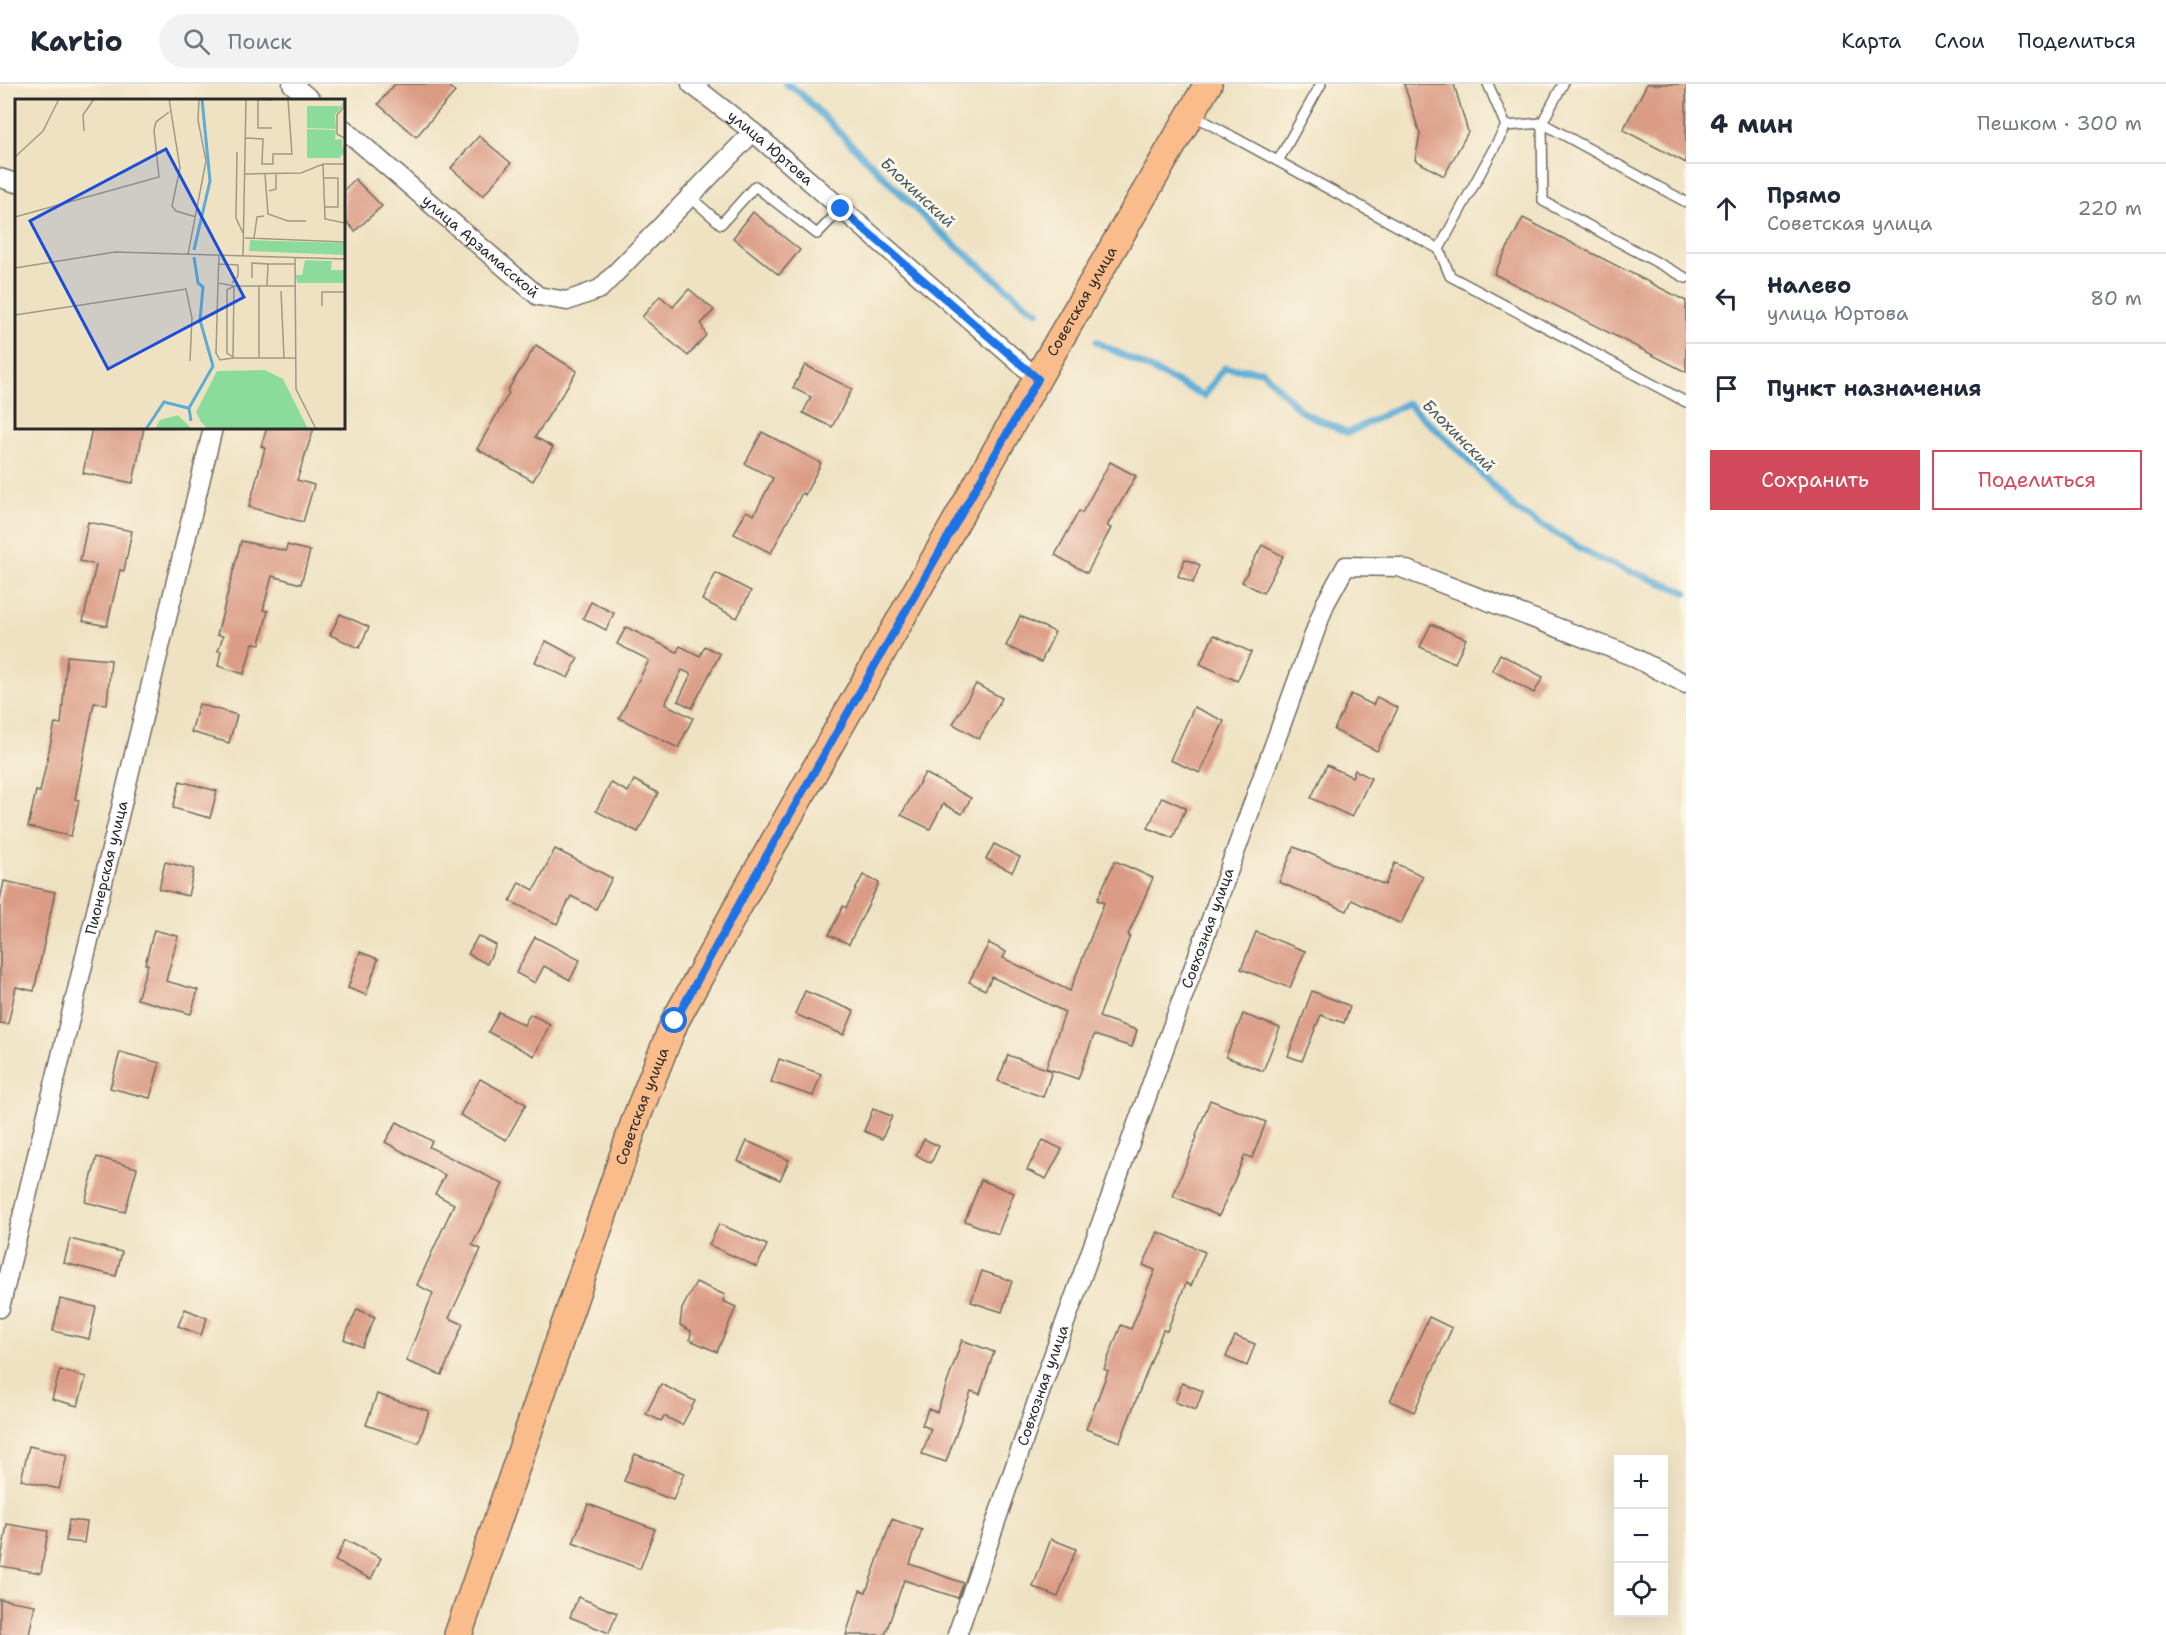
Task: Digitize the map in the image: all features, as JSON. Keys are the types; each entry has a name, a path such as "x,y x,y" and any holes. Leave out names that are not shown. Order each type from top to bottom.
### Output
{"main road":[{"name":"Советская улица","path":"458,1635 637,1116 675,1021 754,878 1208,84"}],"street":[{"path":"292,84 310,99"},
{"name":"улица Юртова","path":"691,84 753,132 1038,379"},
{"name":"улица Арзамасской","path":"345,130 538,296 567,301 600,289 753,132"},
{"path":"0,178 15,183"},
{"name":"Пионерская улица","path":"0,1308 213,429"},
{"name":"Совхозная улица","path":"957,1635 1044,1382 1325,604 1346,566 1400,567 1629,655 1686,684"}],"lane":[{"path":"1278,161 1321,84"},
{"path":"1488,84 1506,126"},
{"path":"1563,84 1542,123 1543,201 1686,278"},
{"path":"1191,114 1439,249 1450,276 1686,402"},
{"path":"1506,126 1542,123 1686,202"},
{"path":"1439,249 1506,126"},
{"path":"690,197 721,224 755,186 817,234 841,209"}],"building":[{"path":"395,84 446,84 455,92 416,137 378,104"},
{"path":"1404,84 1454,84 1468,132 1444,176 1415,160 1420,134"},
{"path":"1647,84 1686,84 1686,163 1623,130"},
{"path":"479,136 511,163 483,196 451,168"},
{"path":"355,179 382,206 355,231 345,220 345,189"},
{"path":"753,212 800,250 779,275 733,238"},
{"path":"1523,218 1686,301 1686,372 1494,274"},
{"path":"689,289 714,310 701,324 706,335 688,356 642,317 660,296 673,307"},
{"path":"536,345 577,371 535,437 553,447 533,481 477,449 509,393 507,391"},
{"path":"805,365 852,389 832,427 803,413 811,397 793,388"},
{"path":"92,429 144,429 133,483 83,473"},
{"path":"267,429 314,429 297,480 314,485 303,522 249,507 265,448 261,446"},
{"path":"762,432 821,463 805,495 802,493 771,553 734,534 746,511 754,515 773,478 745,464"},
{"path":"1110,462 1136,476 1107,526 1111,528 1087,573 1055,555 1079,511 1082,513"},
{"path":"88,522 132,531 124,571 120,570 107,626 83,621 96,565 80,561"},
{"path":"241,541 286,551 287,545 310,551 301,584 272,576 263,610 268,611 260,644 253,643 244,674 218,666 221,651 218,651 223,636 217,635"},
{"path":"1262,545 1283,556 1263,593 1242,582"},
{"path":"1185,559 1200,565 1193,583 1178,576"},
{"path":"716,573 751,591 737,618 702,600"},
{"path":"591,602 614,613 606,630 583,618"},
{"path":"340,614 369,627 359,648 330,635"},
{"path":"1020,616 1055,632 1041,662 1006,646"},
{"path":"1431,624 1466,639 1455,663 1420,647"},
{"path":"626,627 677,652 680,646 700,656 705,646 720,654 692,708 678,701 691,674 682,670 665,704 693,718 678,748 619,718 649,660 617,644"},
{"path":"1214,635 1251,652 1237,681 1200,664"},
{"path":"546,641 578,658 568,678 535,662"},
{"path":"1500,654 1543,677 1534,693 1492,670"},
{"path":"67,656 111,660 107,704 94,703 75,799 79,800 71,836 28,827 36,791 40,792 55,723 61,724"},
{"path":"976,684 1002,698 979,739 953,724"},
{"path":"1351,694 1373,705 1377,697 1398,708 1377,751 1334,730"},
{"path":"199,704 237,715 229,743 191,732"},
{"path":"1194,707 1224,721 1200,773 1170,760"},
{"path":"1327,765 1352,777 1355,770 1371,778 1352,817 1311,798"},
{"path":"925,773 971,798 962,814 943,804 930,829 901,815"},
{"path":"634,780 658,793 638,832 596,811 611,783 628,792"},
{"path":"180,781 217,791 210,818 173,808"},
{"path":"1162,797 1186,808 1173,838 1148,828"},
{"path":"994,844 1020,857 1012,872 986,859"},
{"path":"1294,847 1385,885 1395,863 1423,876 1401,924 1352,900 1347,911 1279,882"},
{"path":"555,849 612,878 596,909 571,896 557,924 510,901 519,882 534,890"},
{"path":"1115,861 1153,878 1128,935 1130,936 1099,1017 1137,1030 1132,1047 1094,1035 1078,1079 1046,1068 1065,1012 992,977 985,990 969,982 989,943 1006,952 1003,958 1070,991 1104,903 1097,900"},
{"path":"165,862 194,869 188,896 159,889"},
{"path":"863,875 879,883 849,944 829,935 843,906 846,908"},
{"path":"4,881 55,892 34,991 16,987 8,1024 0,1023 0,901"},
{"path":"154,930 178,936 166,981 198,990 191,1014 137,999 148,964 145,964"},
{"path":"1256,932 1305,951 1290,988 1241,969"},
{"path":"478,936 496,945 487,964 468,954"},
{"path":"535,937 580,960 570,980 544,966 535,983 516,973"},
{"path":"360,952 378,959 366,995 348,988"},
{"path":"805,991 854,1011 844,1035 795,1014"},
{"path":"1312,991 1350,1006 1344,1023 1321,1015 1302,1061 1288,1056"},
{"path":"499,1012 524,1025 530,1014 550,1024 534,1056 488,1032"},
{"path":"1243,1014 1280,1028 1263,1071 1226,1057"},
{"path":"120,1052 160,1063 150,1098 110,1088"},
{"path":"1008,1055 1052,1071 1043,1097 998,1081"},
{"path":"779,1059 821,1074 813,1096 771,1082"},
{"path":"480,1079 526,1104 506,1140 460,1115"},
{"path":"1210,1100 1266,1122 1252,1158 1245,1155 1219,1216 1173,1196"},
{"path":"873,1109 892,1116 882,1139 864,1131"},
{"path":"397,1122 432,1141 429,1147 503,1184 472,1245 481,1249 449,1318 463,1324 442,1375 406,1361 433,1293 417,1285 454,1204 435,1194 445,1175 385,1142"},
{"path":"924,1139 939,1146 931,1163 916,1155"},
{"path":"1043,1140 1062,1149 1046,1179 1027,1170"},
{"path":"747,1141 789,1160 780,1180 738,1161"},
{"path":"97,1157 137,1168 125,1212 85,1202"},
{"path":"981,1180 1014,1193 998,1234 965,1221"},
{"path":"719,1224 767,1245 757,1267 709,1245"},
{"path":"1158,1232 1205,1252 1191,1286 1186,1283 1167,1331 1163,1330 1120,1442 1086,1429 1108,1371 1104,1369 1121,1325 1131,1329 1155,1270 1143,1265"},
{"path":"70,1239 122,1252 116,1276 64,1263"},
{"path":"982,1271 1012,1281 1002,1312 971,1302"},
{"path":"696,1282 725,1295 723,1301 736,1307 717,1352 690,1340 691,1331 680,1325 682,1309"},
{"path":"60,1299 96,1307 89,1339 53,1331"},
{"path":"185,1309 207,1318 201,1335 178,1326"},
{"path":"357,1309 375,1317 362,1347 344,1339"},
{"path":"1429,1317 1452,1328 1414,1412 1390,1401"},
{"path":"1235,1336 1255,1344 1247,1366 1226,1357"},
{"path":"962,1340 994,1352 980,1394 971,1391 946,1462 922,1454 931,1429 922,1425 928,1409 937,1412"},
{"path":"60,1370 86,1377 78,1406 52,1399"},
{"path":"1182,1383 1203,1391 1196,1410 1175,1402"},
{"path":"661,1384 695,1401 682,1425 664,1416 661,1421 646,1414"},
{"path":"377,1394 429,1411 419,1443 366,1425"},
{"path":"29,1446 67,1455 59,1489 21,1480"},
{"path":"635,1454 684,1473 673,1500 624,1481"},
{"path":"588,1504 655,1529 640,1569 573,1543"},
{"path":"892,1519 922,1530 910,1564 963,1583 958,1598 904,1580 885,1635 846,1635 860,1590 866,1592"},
{"path":"69,1520 87,1522 84,1543 66,1541"},
{"path":"7,1524 48,1531 41,1573 0,1566"},
{"path":"1051,1539 1076,1549 1058,1597 1033,1587"},
{"path":"345,1540 381,1558 371,1579 335,1561"},
{"path":"578,1597 617,1613 609,1633 570,1617"},
{"path":"0,1599 35,1605 29,1635 0,1635"}],"waterway":[{"name":"Блохинский","path":"786,84 799,92 935,228 1028,306 1038,311"},
{"name":"Блохинский","path":"1097,342 1204,396 1224,368 1262,371 1302,412 1348,433 1407,403 1461,452 1516,510 1601,560 1686,592"}],"route":[{"path":"675,1021 748,888 1038,379 841,209"}]}
